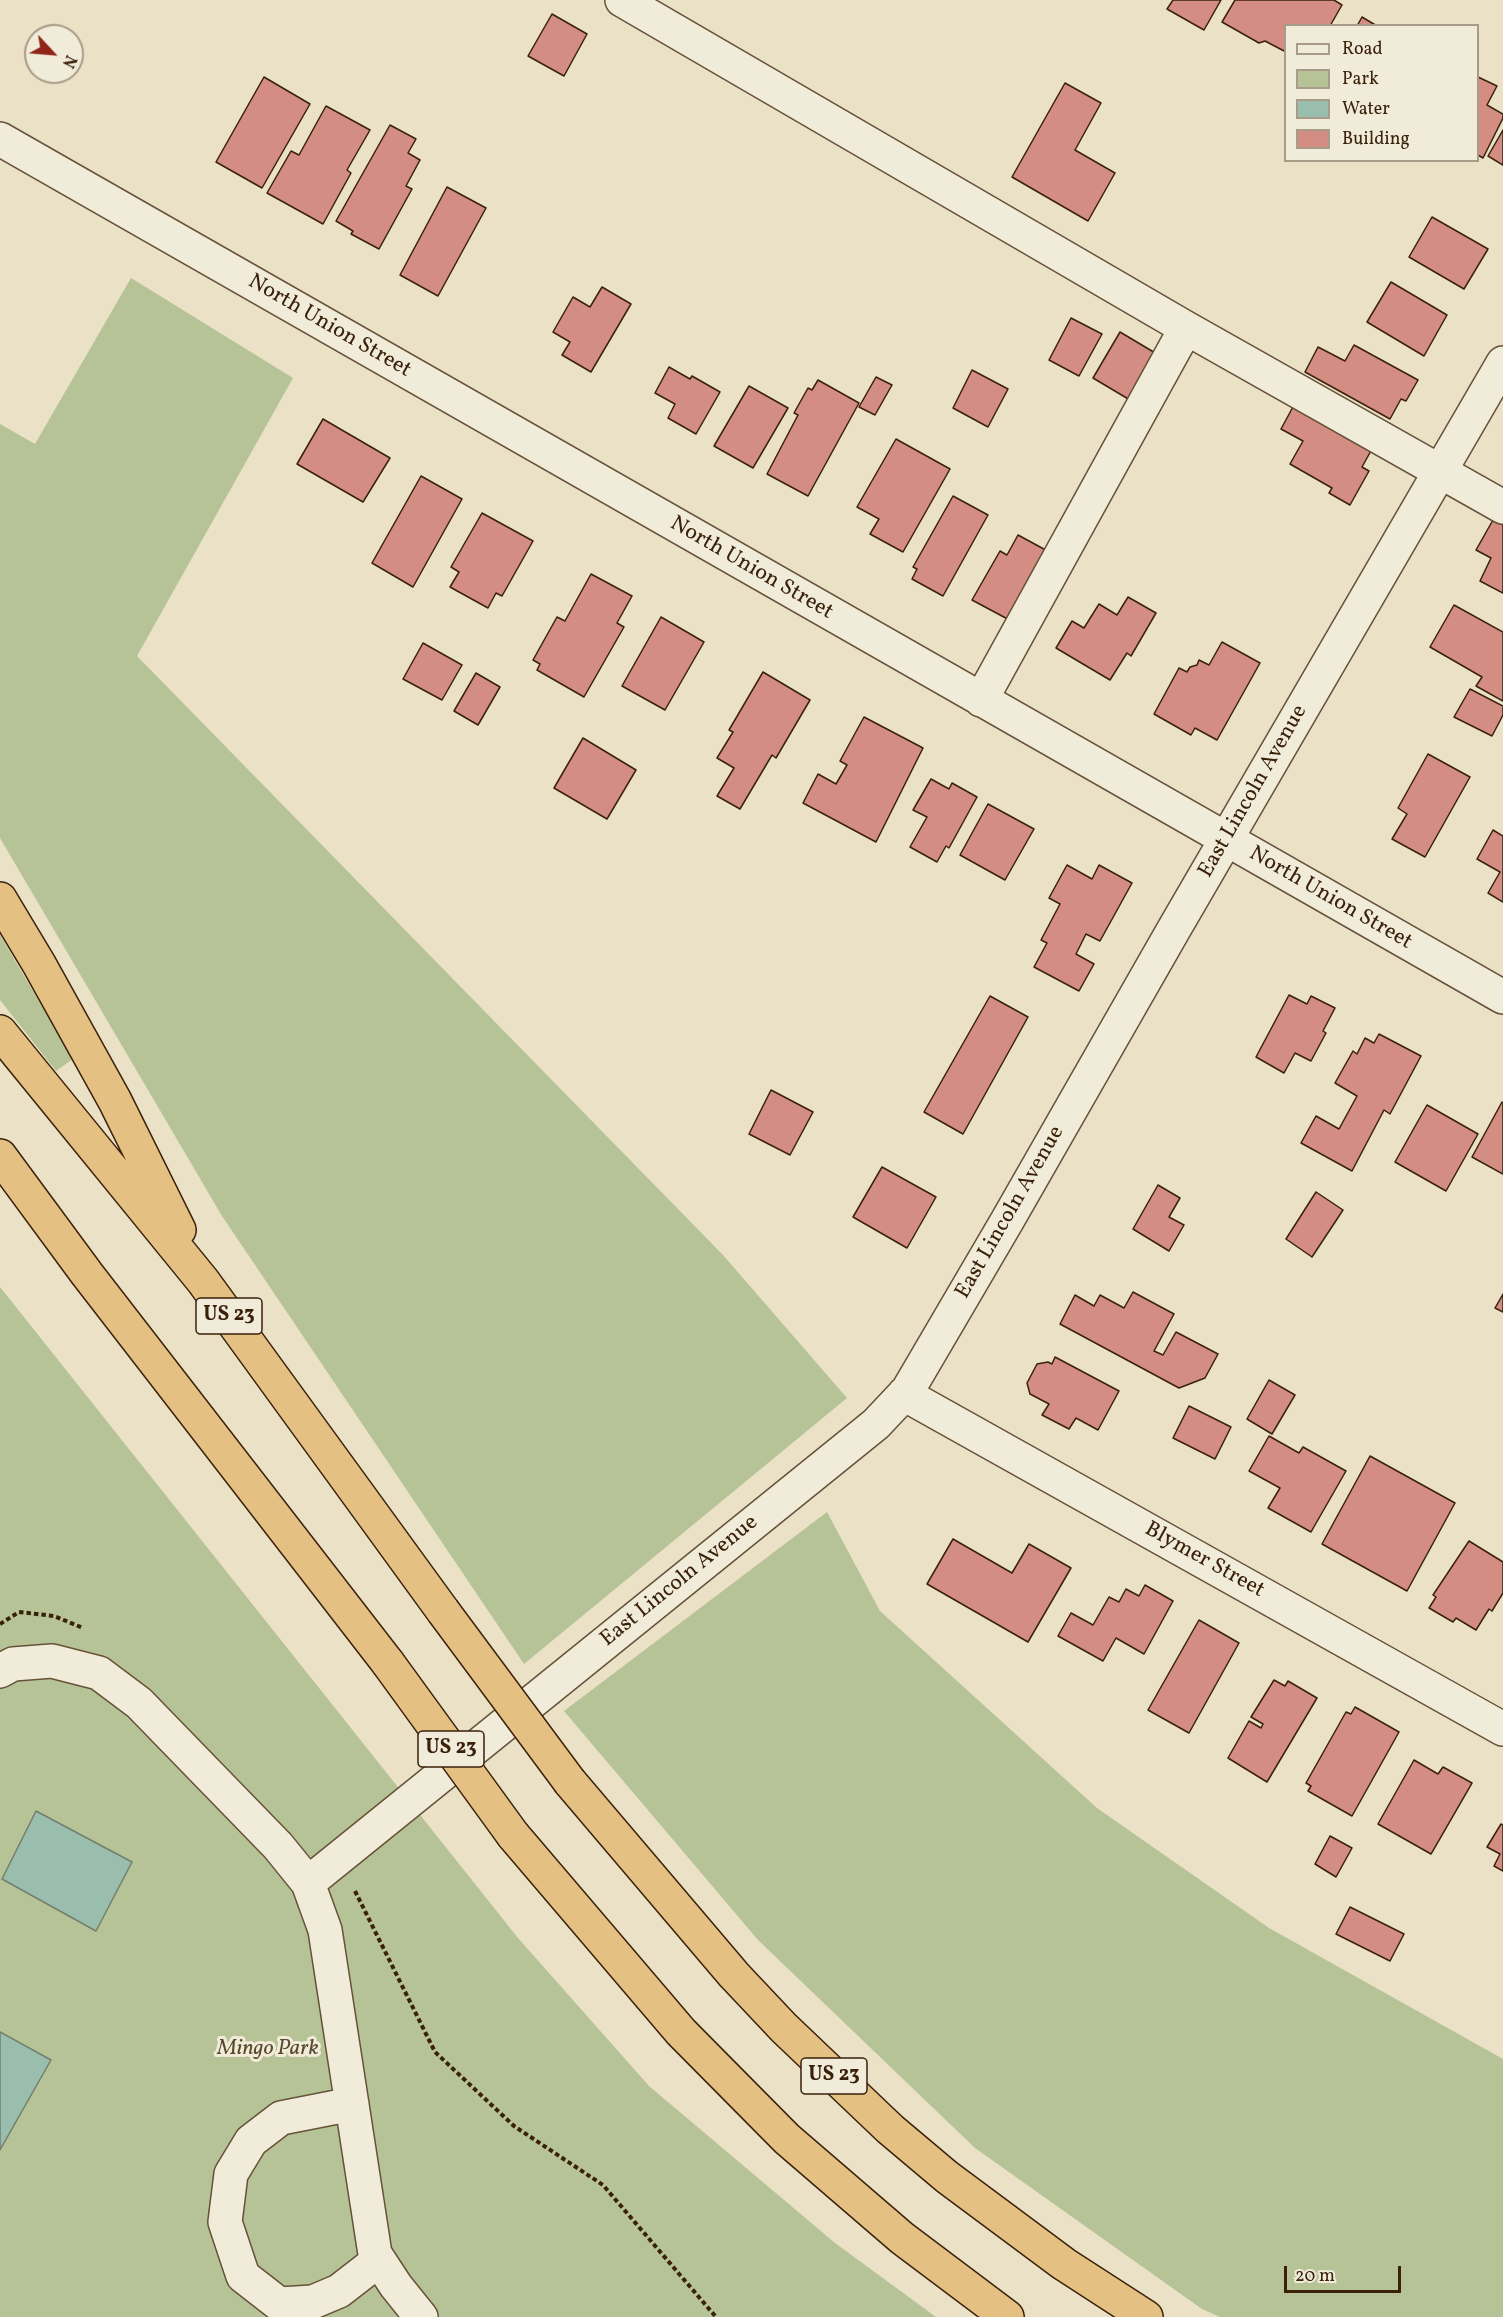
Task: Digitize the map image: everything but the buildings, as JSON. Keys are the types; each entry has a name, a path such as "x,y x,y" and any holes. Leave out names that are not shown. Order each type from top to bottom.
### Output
{"highway":[{"path":"0,899 115,1101 204,1281"},
{"name":"US 23","path":"0,1032 204,1281 570,1782 734,1975 784,2028 890,2129 947,2177 1064,2265 1146,2317"},
{"name":"US 23","path":"0,1156 94,1283 388,1663 513,1835 681,2032 787,2139 902,2238 1007,2317"}],"street":[{"path":"622,0 1186,327 1503,507"},
{"name":"North Union Street","path":"0,139 1503,997"},
{"path":"981,700 1186,327"},
{"name":"East Lincoln Avenue","path":"308,1883 876,1424 904,1394 1007,1221 1503,363"},
{"name":"Blymer Street","path":"904,1394 1503,1730"},
{"path":"4,1658 52,1661 99,1673 139,1703 278,1846 308,1883 325,1930 375,2254 396,2286 421,2317"},
{"path":"352,2104 281,2118 251,2141 231,2174 225,2222 243,2276 279,2304 313,2302 339,2291 380,2260"}],"path":[{"path":"360,1896 435,2052 514,2126 603,2185 716,2317"}],"green space":[{"path":"131,278 293,378 137,656 723,1255 847,1398 524,1664 222,1216 0,838 0,424 35,444"},
{"path":"0,935 73,1059 56,1071 0,1000"},
{"name":"Mingo Park","path":"0,1287 518,1938 649,2086 835,2243 936,2317 0,2317"},
{"path":"827,1512 880,1611 1097,1808 1269,1928 1503,2059 1503,2317 1220,2317 1202,2309 975,2148 758,1940 564,1711"}],"water":[{"path":"36,1811 132,1862 96,1931 2,1879"},
{"path":"0,2032 51,2060 0,2150"}]}
